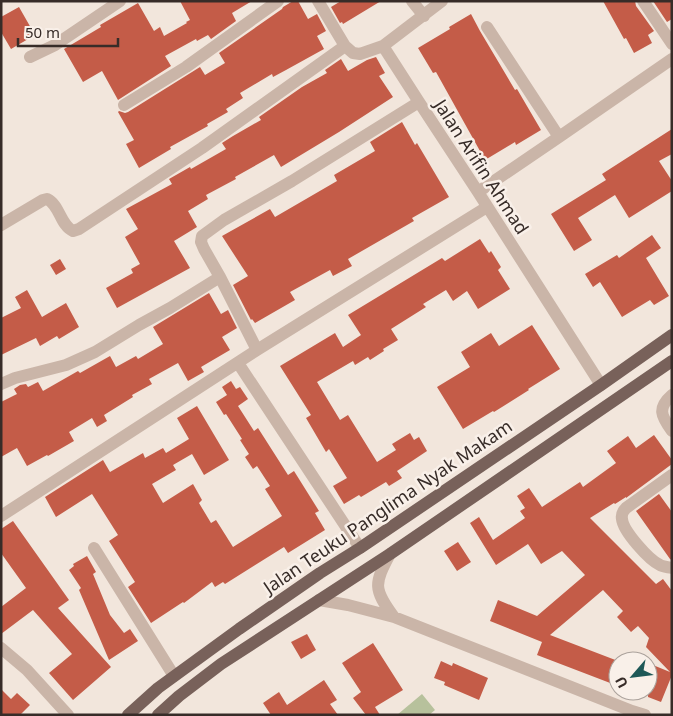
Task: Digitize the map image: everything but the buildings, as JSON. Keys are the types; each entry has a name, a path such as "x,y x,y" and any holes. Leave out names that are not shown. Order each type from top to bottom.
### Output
{"main road":[{"name":"Jalan Teuku Panglima Nyak Makam","path":"128,715 158,688 263,612 601,385 672,335"},
{"path":"158,715 179,696 221,664 390,554 672,361"}],"street":[{"path":"30,57 55,45 120,1"},
{"path":"124,105 186,67 278,1"},
{"path":"318,1 345,46 353,54 360,54 383,46 442,1"},
{"path":"412,1 424,16"},
{"path":"643,1 672,44"},
{"path":"487,27 559,137"},
{"path":"1,225 47,199 53,202 68,227 73,231 79,230 202,148 345,46"},
{"name":"Jalan Arifin Ahmad","path":"383,46 601,385"},
{"path":"478,192 672,59"},
{"path":"257,350 204,249 201,242 202,236 246,206 292,180 418,102"},
{"path":"1,516 257,350 487,207"},
{"path":"1,384 15,378 66,365 95,352 220,277"},
{"path":"238,363 360,548"},
{"path":"672,395 664,402 662,408 666,424 672,431"},
{"path":"672,475 626,508 622,514 626,529 642,551 660,565 672,568"},
{"path":"94,548 174,676"},
{"path":"390,554 377,583 379,595 394,617"},
{"path":"319,600 394,617 631,713 644,715"},
{"path":"1,648 27,670 68,715"}],"green space":[{"path":"422,694 435,710 429,715 397,715"}]}
